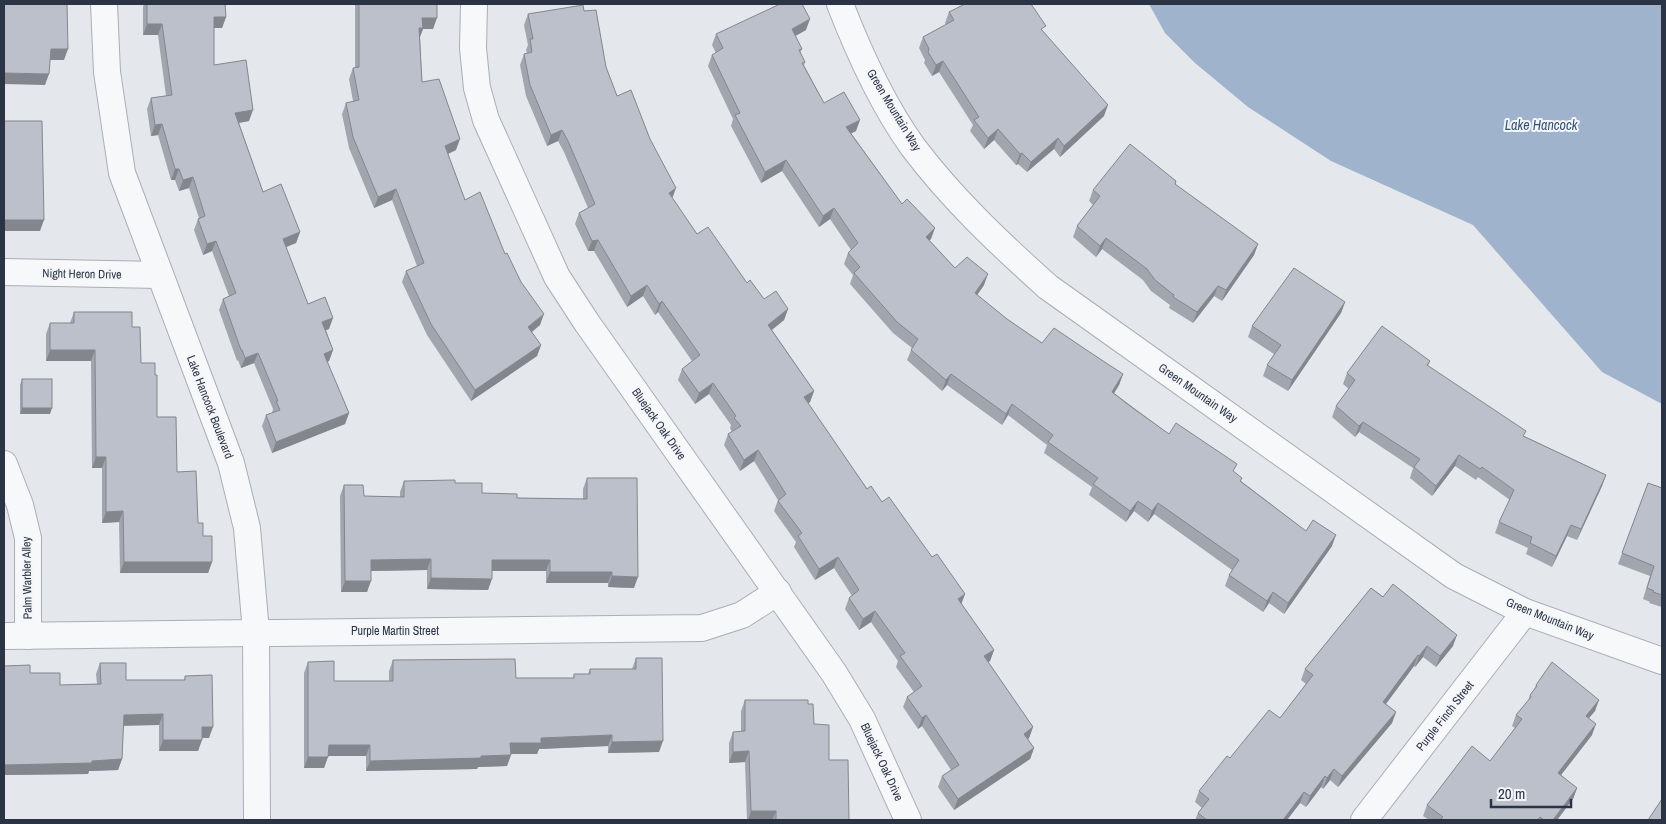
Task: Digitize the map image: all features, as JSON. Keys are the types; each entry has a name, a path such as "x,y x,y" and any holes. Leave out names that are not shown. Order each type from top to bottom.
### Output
{"street":[{"name":"Lake Hancock Boulevard","path":"104,4 107,72 122,173 231,463 247,528 256,632 258,820"},
{"name":"Bluejack Oak Drive","path":"474,4 473,48 477,88 486,120 557,277 587,323 778,592 862,718 908,820"},
{"name":"Green Mountain Way","path":"840,4 854,40 883,97 912,146 949,190 998,242 1041,280 1454,576 1525,612 1662,661"},
{"name":"Night Heron Drive","path":"4,272 160,275"},
{"name":"Palm Warbler Alley","path":"4,464 20,505 28,538 16,636"},
{"name":"Purple Martin Street","path":"16,636 702,628 742,615 778,592"},
{"name":"Purple Finch Street","path":"1364,820 1525,612"}],"water":[{"name":"Lake Hancock","path":"1149,4 1662,4 1662,404 1602,372 1473,225 1331,161 1248,107 1195,63 1165,33"}],"building":[{"path":"4,4 67,4 68,49 51,49 49,74 4,73"},
{"path":"147,4 225,4 226,17 214,17 214,65 246,60 253,110 235,113 263,192 281,184 300,232 283,239 308,304 325,297 333,318 322,322 333,350 324,354 349,413 276,442 266,415 280,410 276,401 278,401 258,353 245,358 241,350 223,299 236,293 216,241 207,244 198,219 205,216 193,177 183,180 179,169 175,169 162,124 155,125 151,98 172,95 162,24 147,24"},
{"path":"359,4 437,4 437,18 422,18 423,28 419,28 422,82 439,79 460,139 445,146 465,200 480,192 505,254 507,253 521,282 544,314 528,327 541,345 475,390 431,324 406,271 424,263 396,189 378,197 353,137 346,103 359,100 353,68 359,67"},
{"path":"780,4 802,4 810,19 792,29 802,49 799,50 805,62 802,63 824,103 844,92 860,120 846,127 902,204 907,199 935,228 926,237 955,268 967,257 988,274 975,293 1007,319 1042,343 1054,328 1123,374 1112,392 1130,406 1169,434 1176,423 1237,464 1233,471 1242,478 1240,481 1306,531 1313,520 1336,535 1288,603 1273,592 1267,601 1229,575 1239,560 1158,503 1152,511 1138,501 1130,511 1093,484 1098,478 1048,442 1053,435 1012,404 1006,414 951,374 946,380 911,350 918,339 897,322 854,273 860,267 848,253 858,243 834,208 823,216 786,160 765,172 735,115 740,113 712,55 723,48 716,34"},
{"path":"965,4 1031,4 1046,26 1041,29 1108,105 1064,146 1058,138 1031,162 1022,153 1020,154 998,129 988,138 974,120 979,117 943,61 936,65 928,52 929,49 923,37 954,20 949,12"},
{"path":"583,5 584,11 596,10 606,67 617,96 631,90 650,139 676,188 669,193 697,234 708,227 747,283 750,280 764,299 776,291 788,309 768,325 814,391 804,397 867,489 871,486 882,502 889,497 932,557 937,554 965,594 958,599 994,650 984,656 1033,727 1024,734 1034,748 958,799 942,776 959,765 926,715 922,718 907,697 922,686 900,656 905,653 875,611 863,619 849,598 859,590 838,557 819,569 798,536 802,533 778,501 786,494 758,450 744,460 728,434 741,426 734,418 736,416 713,383 699,393 682,369 700,355 662,301 659,304 647,285 631,296 598,240 592,241 579,213 595,204 562,130 551,135 530,85 524,54 532,52 530,39 533,39 528,14"},
{"path":"4,121 42,121 44,220 4,220"},
{"path":"1130,144 1176,181 1175,184 1258,244 1226,290 1218,286 1197,312 1173,297 1174,295 1155,280 1147,269 1106,238 1100,246 1077,226 1100,196 1093,190"},
{"path":"1294,268 1345,302 1292,380 1267,365 1281,345 1252,326"},
{"path":"74,312 132,312 132,327 140,327 141,363 155,363 155,375 157,375 157,417 176,417 177,472 196,471 198,523 203,523 203,536 212,536 212,562 124,562 123,511 106,512 106,457 96,457 95,350 50,350 50,323 74,323"},
{"path":"1382,326 1430,361 1427,365 1526,431 1523,436 1606,475 1581,529 1571,525 1556,556 1530,543 1532,537 1499,522 1514,490 1482,467 1480,469 1459,455 1436,486 1414,467 1420,459 1363,422 1359,426 1336,406 1355,380 1347,373"},
{"path":"22,379 52,379 52,408 22,408"},
{"path":"587,478 637,478 638,577 612,576 612,572 550,572 550,560 492,560 492,579 431,578 431,559 371,560 371,581 345,581 344,485 363,485 364,496 404,497 404,481 455,480 455,483 482,483 482,493 517,494 517,498 587,499"},
{"path":"1648,483 1662,488 1662,595 1647,588 1654,566 1622,553"},
{"path":"1393,584 1457,635 1440,656 1427,646 1418,655 1383,702 1396,712 1342,776 1334,769 1327,778 1325,776 1310,796 1304,792 1283,820 1207,820 1198,813 1209,799 1199,791 1227,756 1230,758 1269,710 1280,718 1313,675 1305,669 1371,588 1383,597"},
{"path":"636,658 662,658 663,741 612,742 612,735 541,738 541,743 510,743 511,755 481,756 481,758 370,761 370,745 329,745 328,757 308,757 308,662 334,661 334,681 393,681 393,660 515,659 516,678 574,678 574,674 590,674 590,669 636,669"},
{"path":"1552,662 1599,700 1586,716 1596,724 1558,773 1577,788 1553,820 1544,820 1540,817 1537,820 1440,820 1443,817 1427,805 1472,746 1490,761 1522,719 1516,715 1531,697 1530,695 1536,685"},
{"path":"100,663 126,663 126,680 185,680 185,676 212,675 213,727 202,727 202,740 163,740 163,714 124,715 122,759 92,761 92,763 4,765 4,666 30,665 30,673 60,673 60,685 101,684"},
{"path":"745,700 808,700 808,704 813,704 814,724 829,725 829,760 848,760 849,820 776,820 776,811 751,811 749,751 733,752 733,732 745,731"},
{"path":"1662,799 1662,820 1648,820"}]}
